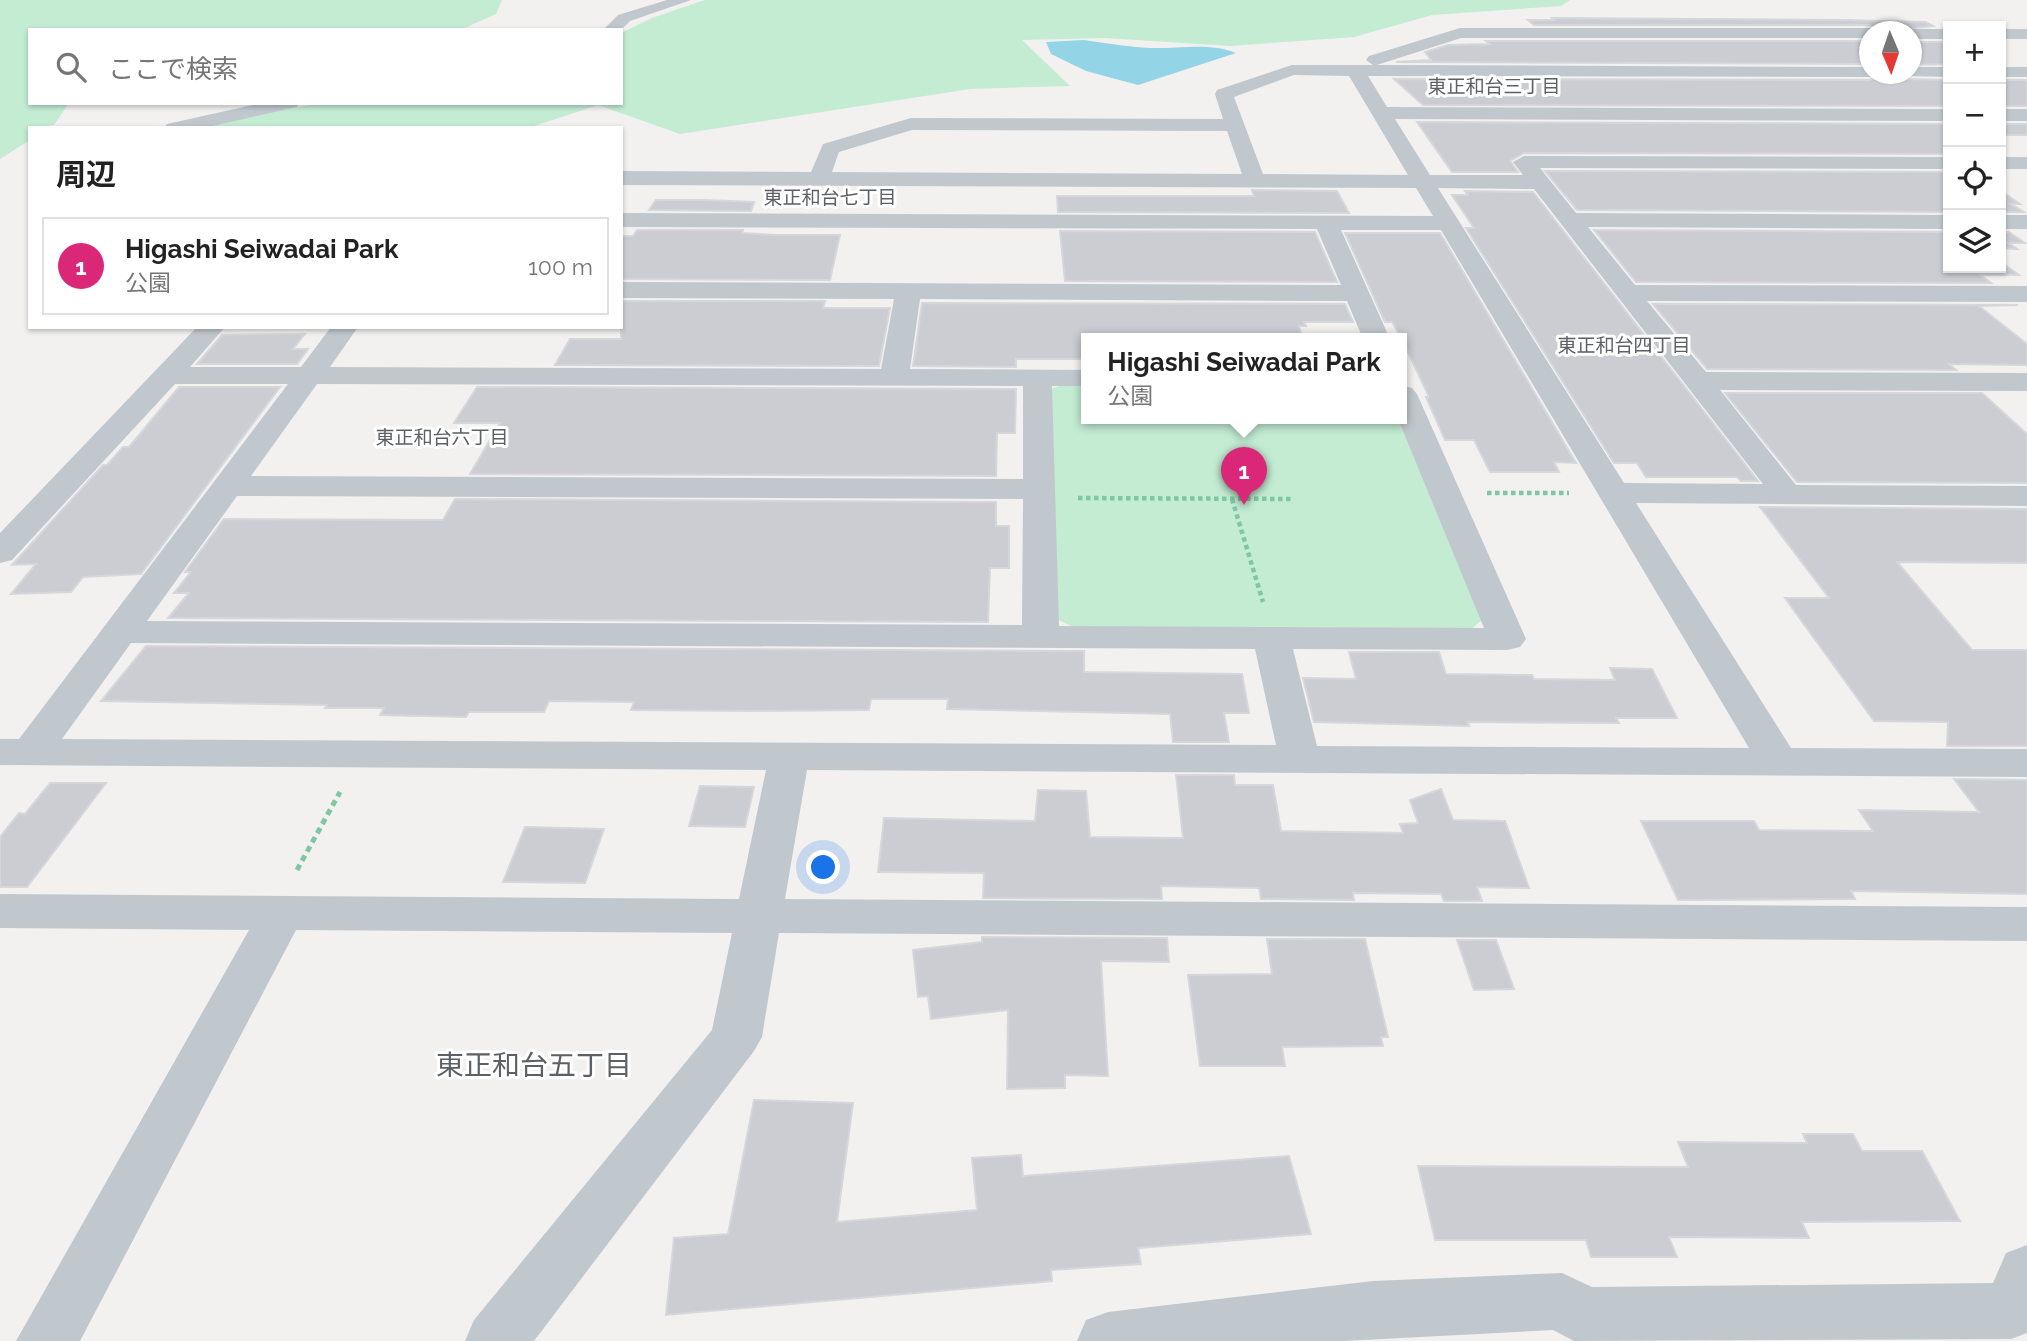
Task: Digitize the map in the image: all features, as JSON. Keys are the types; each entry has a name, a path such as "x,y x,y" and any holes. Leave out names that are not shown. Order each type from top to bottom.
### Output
{"street":[{"path":"613,28 624,18 683,0"},
{"path":"1355,70 1362,65 1460,33 1859,33"},
{"path":"1922,34 1943,34"},
{"path":"2006,35 2025,38"},
{"path":"1255,181 1224,94 1292,70 1859,72"},
{"path":"1355,70 1779,763"},
{"path":"1922,72 1943,72"},
{"path":"2006,72 2027,72"},
{"path":"183,126 281,105"},
{"path":"1382,113 1943,115"},
{"path":"2006,115 2027,115"},
{"path":"819,179 830,148 900,126 1233,125"},
{"path":"1787,494 1524,162 1943,163"},
{"path":"2006,163 2027,163"},
{"path":"623,178 1540,182"},
{"path":"920,221 926,180"},
{"path":"623,220 1451,223"},
{"path":"1572,220 1943,222"},
{"path":"2006,222 2027,222"},
{"path":"1326,223 1374,333"},
{"path":"623,290 1356,293"},
{"path":"894,378 908,291"},
{"path":"1628,293 2027,293"},
{"path":"0,553 210,329"},
{"path":"16,752 119,632 344,329"},
{"path":"168,375 1081,379"},
{"path":"1037,378 1041,636"},
{"path":"1699,381 2027,382"},
{"path":"119,632 1041,636 1269,628 1507,639 1407,406"},
{"path":"228,486 1038,489"},
{"path":"1615,493 2027,496"},
{"path":"1269,628 1300,760"},
{"path":"16,752 2027,763"},
{"path":"496,1341 736,1037 789,756"},
{"path":"0,911 2027,924"},
{"path":"47,1341 277,913"},
{"path":"1108,1341 1373,1308 1562,1301 1583,1316 2011,1311 2027,1272"}],"path":[{"path":"1444,493 1615,493"},
{"path":"1075,498 1294,499"},
{"path":"1232,499 1269,628"},
{"path":"277,913 344,786"}],"green space":[{"path":"0,0 502,0 496,14 464,28 28,28 28,105 68,105 54,125 28,126 28,141 0,159"},
{"path":"705,0 1570,0 1561,6 1432,15 1354,37 1230,46 1105,38 1022,40 1070,86 970,89 680,134 598,105 623,105 623,32 652,18"},
{"path":"310,105 598,105 534,126 207,126 211,123"},
{"path":"1062,385 1081,385 1081,424 1400,424 1482,620 1470,630 1073,627 1057,619 1051,389"}],"water":[{"path":"1084,40 1150,48 1215,48 1236,53 1138,85 1086,71 1051,54 1046,42"}],"building":[{"path":"1552,18 1885,21 1859,21 1859,25 1534,25 1528,20 1554,20"},
{"path":"1922,22 1925,22 1933,26 1922,27"},
{"path":"1486,41 1859,41 1859,64 1396,62 1431,60 1425,52 1448,45 1490,44"},
{"path":"1922,42 1943,42 1943,64 1922,65"},
{"path":"1394,79 1859,80 1859,84 1922,84 1922,79 1943,80 1943,106 1423,105"},
{"path":"2006,80 2027,80 2027,106 2006,106"},
{"path":"1417,122 1943,124 1943,154 1524,153 1510,161 1518,172 1452,172"},
{"path":"2006,124 2027,124 2027,135 2006,135"},
{"path":"1545,171 1943,172 1943,212 1577,210"},
{"path":"1252,190 1337,191 1349,213 1058,212 1057,196 1254,196"},
{"path":"1465,191 1533,192 1758,481 1741,481 1737,477 1646,477 1637,463 1614,463 1466,228 1474,228 1452,195 1468,195"},
{"path":"2006,194 2020,204 2011,204 2024,212 2006,212"},
{"path":"656,200 754,202 751,211 649,210"},
{"path":"637,230 743,230 742,233 774,235 840,235 830,280 623,279 623,236 633,236"},
{"path":"1594,230 1943,232 1943,273 2006,273 2006,266 2019,275 1981,275 1991,283 1636,282"},
{"path":"1060,231 1315,232 1337,282 1065,281"},
{"path":"2006,232 2025,243 2009,243 2017,249 2006,248"},
{"path":"1345,233 1440,233 1576,463 1554,462 1559,472 1490,472 1474,440 1445,440 1407,350 1407,333 1398,333 1392,322 1385,322"},
{"path":"623,301 825,301 823,308 890,308 879,366 555,365 570,339 621,339"},
{"path":"922,303 1345,304 1353,322 1304,322 1306,326 1299,326 1301,333 1081,333 1081,359 1016,359 1016,367 913,366"},
{"path":"1653,304 2018,305 1979,306 2027,344 2027,365 1949,364 1956,370 1707,369"},
{"path":"305,334 293,349 308,349 297,364 197,364 222,335"},
{"path":"179,387 280,387 141,574 83,577 71,592 11,594 36,564 12,565 103,465 107,465 123,447 129,447"},
{"path":"477,387 1016,389 1015,433 997,433 996,476 470,474 500,423 454,423"},
{"path":"1725,393 1982,393 2027,434 2027,483 1797,482"},
{"path":"455,499 996,502 996,526 1009,526 1009,568 990,568 988,622 168,618 189,593 174,593 191,572 185,572 224,519 443,520"},
{"path":"1760,507 2027,509 2027,563 1897,562 1972,650 2027,650 2027,746 1947,746 1948,722 1874,721 1785,598 1829,598"},
{"path":"146,646 1084,651 1084,672 1242,674 1249,713 1224,713 1229,742 1173,742 1170,714 947,709 948,699 871,699 869,710 749,711 631,710 634,702 549,701 544,712 469,712 466,717 380,715 384,708 325,708 327,705 101,701"},
{"path":"1349,652 1439,652 1446,674 1532,675 1534,679 1615,680 1610,668 1652,669 1677,718 1616,718 1619,723 1467,722 1469,726 1314,722 1303,678 1356,679"},
{"path":"1176,775 1234,775 1235,785 1273,785 1281,831 1403,833 1400,824 1418,823 1410,800 1441,789 1453,820 1505,821 1529,888 1477,887 1482,901 1444,901 1441,894 1353,893 1354,900 1261,899 1259,888 1161,886 1162,899 983,898 984,873 878,872 884,818 1035,821 1038,790 1086,791 1090,837 1183,838"},
{"path":"1954,779 2027,780 2027,894 1851,891 1855,899 1678,900 1641,821 1754,821 1759,830 1873,831 1859,810 1979,812"},
{"path":"50,783 106,783 27,887 0,887 0,837 19,813 25,814"},
{"path":"700,786 754,787 745,827 689,826"},
{"path":"525,827 604,829 585,883 503,882"},
{"path":"982,937 1167,938 1169,962 1101,961 1108,1076 1065,1075 1065,1088 1007,1089 1008,1010 931,1019 928,996 918,997 913,950 982,942"},
{"path":"1267,939 1365,939 1388,1037 1381,1037 1383,1046 1282,1047 1285,1066 1200,1066 1188,975 1272,974"},
{"path":"1457,940 1496,940 1514,989 1474,990"},
{"path":"754,1100 853,1103 837,1222 977,1210 972,1158 1021,1155 1023,1176 1289,1156 1311,1234 1138,1248 1141,1264 1051,1270 1052,1281 666,1315 674,1238 728,1234"},
{"path":"1803,1134 1853,1134 1862,1151 1922,1151 1960,1221 1802,1222 1809,1238 1669,1237 1677,1257 1591,1257 1586,1240 1435,1240 1418,1166 1688,1167 1678,1142 1807,1143"}],"place":[{"name":"Higashi Seiwadai Park","path":"1244,505"}],"district":[{"name":"東正和台三丁目","path":"1494,86"},
{"name":"東正和台七丁目","path":"830,197"},
{"name":"東正和台四丁目","path":"1624,345"},
{"name":"東正和台六丁目","path":"442,437"},
{"name":"東正和台五丁目","path":"534,1065"}]}
